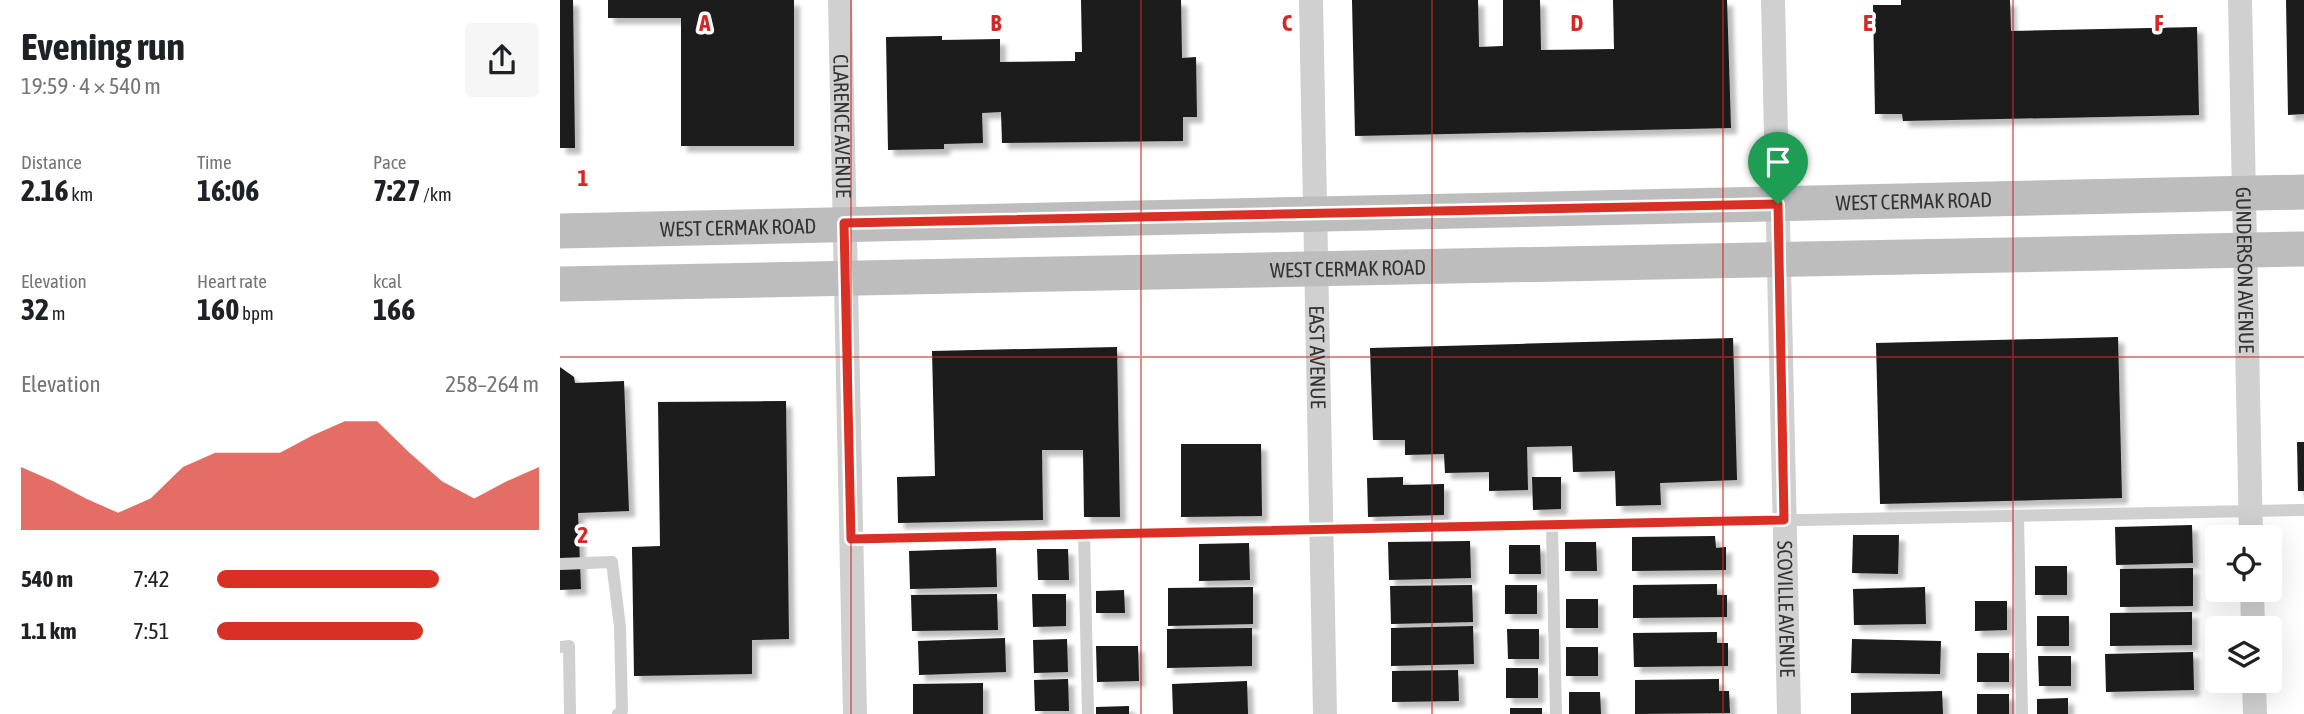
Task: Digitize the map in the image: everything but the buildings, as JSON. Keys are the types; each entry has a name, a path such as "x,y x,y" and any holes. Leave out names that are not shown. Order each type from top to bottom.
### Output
{"main road":[{"name":"WEST CERMAK ROAD","path":"560,231 1315,212 2304,192"},
{"name":"WEST CERMAK ROAD","path":"560,284 2304,249"}],"street":[{"name":"CLARENCE AVENUE","path":"840,0 855,714"},
{"name":"EAST AVENUE","path":"1311,0 1325,714"},
{"name":"SCOVILLE AVENUE","path":"1773,0 1789,714"},
{"name":"GUNDERSON AVENUE","path":"2240,0 2251,525"},
{"path":"2254,693 2255,714"}],"lane":[{"path":"851,539 2304,510"},
{"path":"2018,516 2022,714"},
{"path":"1552,525 1556,714"},
{"path":"1084,534 1088,714"},
{"path":"560,564 612,562 621,627 622,711 618,714"},
{"path":"560,647 569,646 570,714"}],"route":[{"path":"1778,204 1784,520 851,539 844,223 1778,204"}]}
